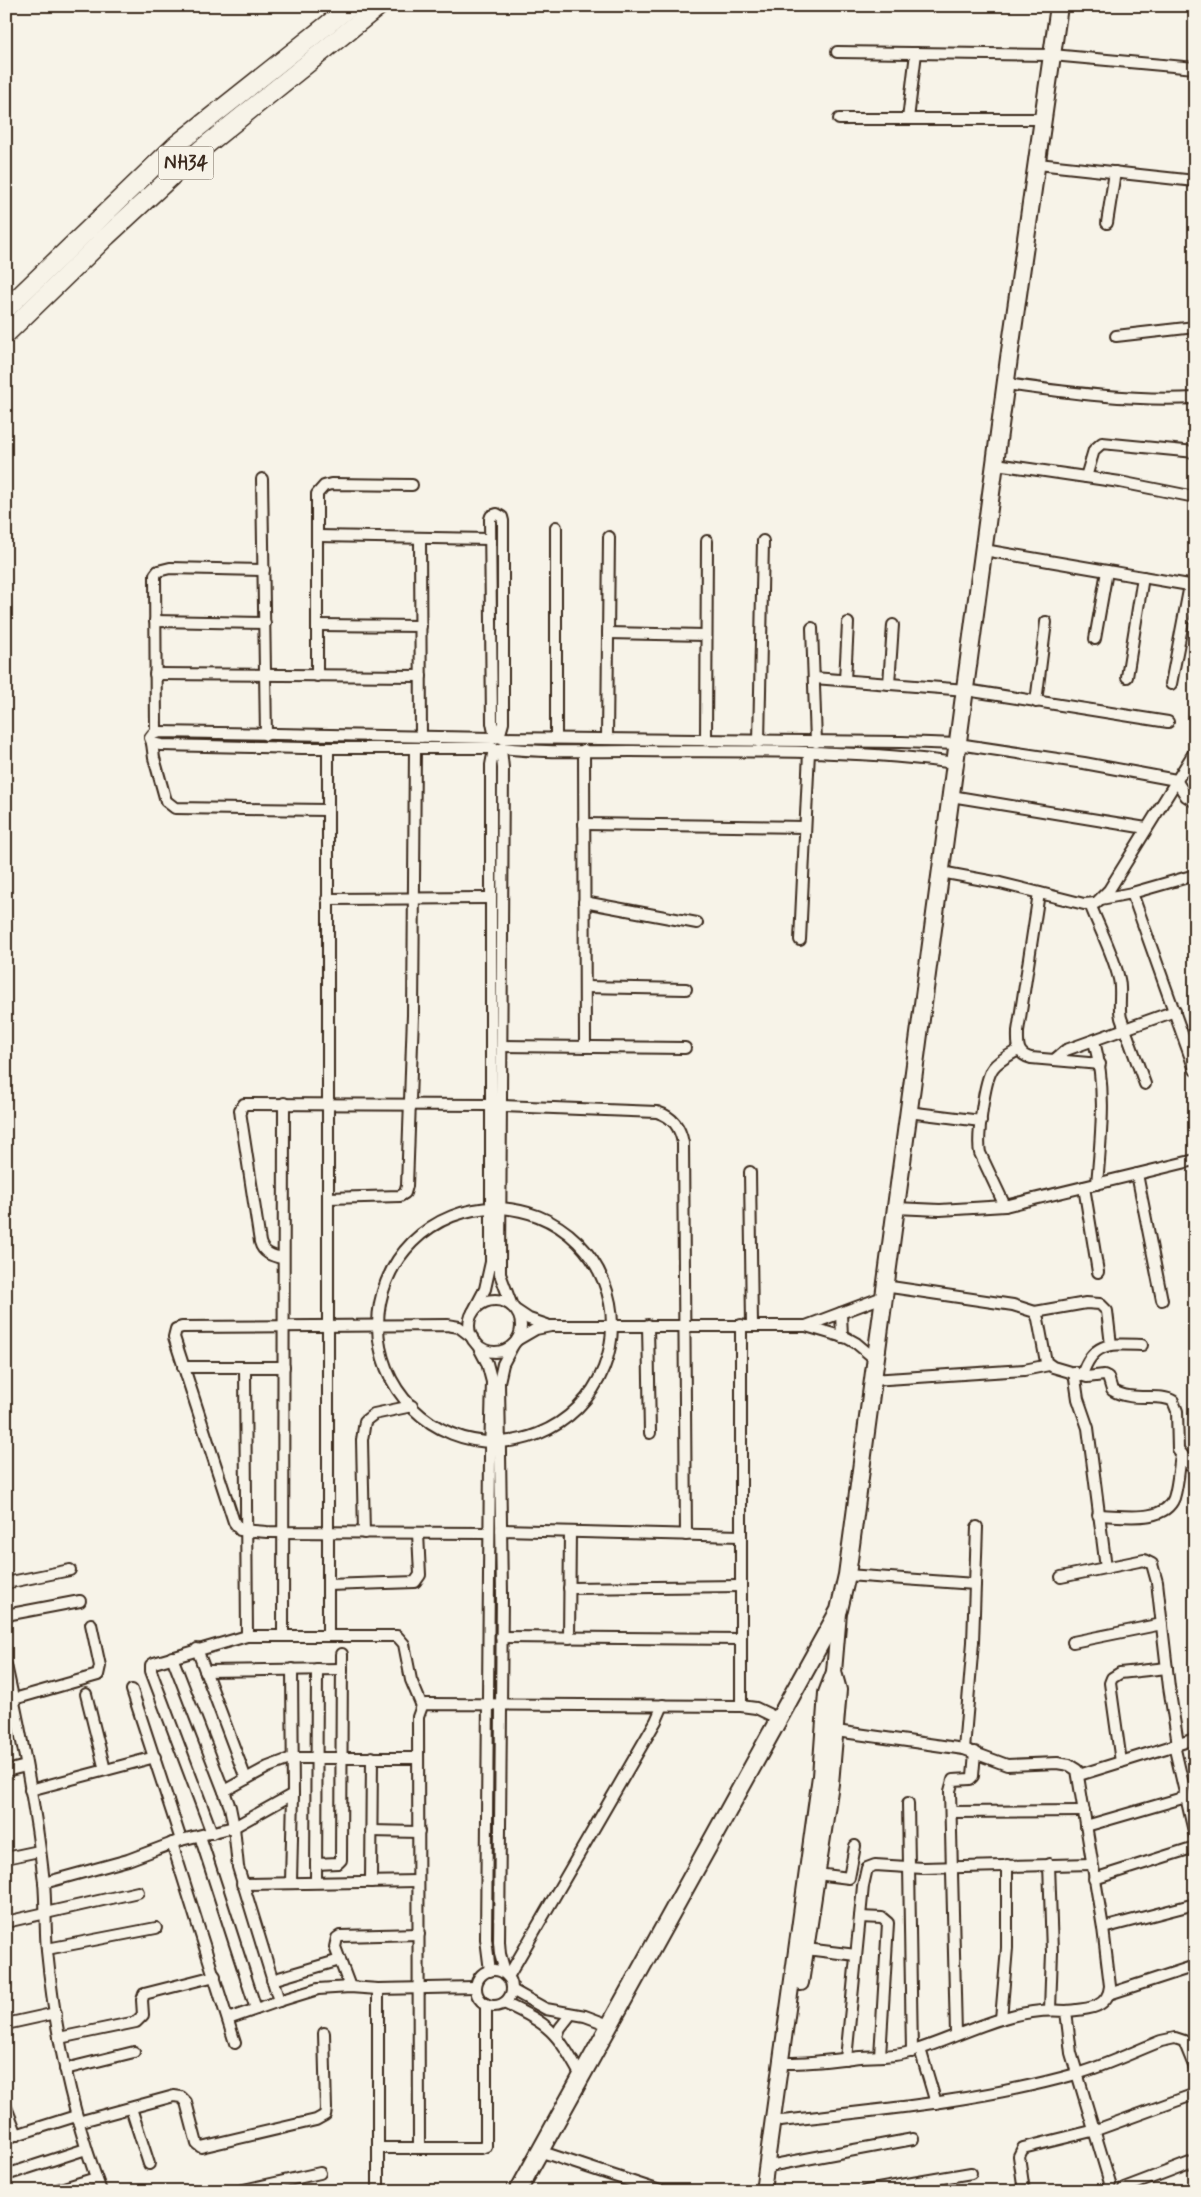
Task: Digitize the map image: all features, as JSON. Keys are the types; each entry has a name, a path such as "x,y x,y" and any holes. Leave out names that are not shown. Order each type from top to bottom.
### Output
{"highway":[{"name":"NH34","path":"6,309 176,145 351,6"},
{"name":"NH34","path":"6,334 107,236 200,150 379,6"}],"main road":[{"path":"518,2191 839,1610 847,1575 895,1208 1059,6"}],"street":[{"path":"837,52 1052,55 1195,68"},
{"path":"908,119 916,53"},
{"path":"839,119 1044,118"},
{"path":"1038,164 1195,181"},
{"path":"1107,223 1115,172"},
{"path":"1116,336 1195,327"},
{"path":"1007,384 1104,396 1152,399 1195,398"},
{"path":"1086,477 1094,450 1102,443 1195,452"},
{"path":"996,464 1086,477 1195,498"},
{"path":"262,480 266,735"},
{"path":"317,676 317,494 324,486 339,484 412,485"},
{"path":"490,1971 486,1939 489,1533 495,1444 499,1382 503,1364 515,1343 521,1325 500,1274 495,1208 490,1104 491,765 497,743 503,723 503,521 501,515 494,514 490,519 492,723 497,743 503,768 501,1106 495,1208 489,1276 472,1316 475,1341 487,1363 492,1382 495,1444 501,1530 502,1637 499,1942 500,1954 512,1990 511,1995 504,2004"},
{"path":"556,527 556,737"},
{"path":"318,536 490,539"},
{"path":"607,739 609,537"},
{"path":"420,538 422,737"},
{"path":"706,741 705,635 707,541"},
{"path":"759,742 763,541"},
{"path":"984,550 1192,586 1171,684"},
{"path":"264,570 163,569 158,571 154,580 156,732 150,738 154,758 166,801 175,808 327,810"},
{"path":"1095,640 1107,571"},
{"path":"1126,678 1143,577"},
{"path":"155,621 265,623"},
{"path":"1036,702 1046,622"},
{"path":"846,680 848,623"},
{"path":"317,625 420,626"},
{"path":"889,684 894,625"},
{"path":"812,628 816,742"},
{"path":"608,633 705,635"},
{"path":"156,674 421,676"},
{"path":"814,678 966,690 1168,722"},
{"path":"156,732 422,737 584,750 809,752 900,755 956,763"},
{"path":"152,743 328,748 415,748 556,737 958,744 1084,763 1176,780 1186,796 1195,802"},
{"path":"328,748 328,1634"},
{"path":"328,1198 388,1198 405,1193 413,1015 415,748"},
{"path":"584,750 585,1047"},
{"path":"1101,899 1195,751"},
{"path":"800,940 809,752"},
{"path":"951,796 1146,828"},
{"path":"584,824 805,827"},
{"path":"941,872 1090,904 1101,899 1132,893 1195,875"},
{"path":"1038,893 1018,1031 1018,1050 1025,1057 1100,1064"},
{"path":"1132,893 1195,1070"},
{"path":"327,899 490,898"},
{"path":"584,902 697,923"},
{"path":"1090,904 1118,976 1121,990 1119,1010 1144,1084"},
{"path":"585,987 686,989"},
{"path":"1054,1060 1066,1050 1175,1011"},
{"path":"1094,1040 1100,1064 1103,1108 1097,1184"},
{"path":"502,1046 685,1048"},
{"path":"1005,1206 980,1153 978,1144 980,1121 990,1072 1000,1062 1018,1050"},
{"path":"282,1258 274,1256 262,1248 240,1110 244,1104 249,1102 490,1104"},
{"path":"283,1636 284,1326 282,1258 284,1103"},
{"path":"501,1106 657,1112 667,1115 675,1122 682,1134 686,1535"},
{"path":"908,1112 980,1121"},
{"path":"895,1208 940,1210 1005,1206 1195,1160"},
{"path":"750,1172 752,1325"},
{"path":"1137,1174 1162,1300"},
{"path":"1084,1187 1098,1272"},
{"path":"495,1208 517,1209 548,1221 562,1229 582,1246 604,1284 611,1305 613,1326 608,1360 603,1375 596,1387 578,1408 546,1431 523,1440 495,1444 472,1440 440,1430 427,1421 412,1406 398,1391 387,1371 381,1353 378,1325 380,1298 384,1286 398,1260 412,1243 441,1220 467,1212 495,1208"},
{"path":"806,1326 841,1314 884,1291 1013,1305 1035,1312 1086,1303 1100,1304 1106,1311 1110,1345"},
{"path":"447,1325 472,1316 487,1301 504,1302 529,1319 551,1326"},
{"path":"1035,1312 1044,1358 1049,1365"},
{"path":"841,1314 842,1337"},
{"path":"489,1533 246,1532 237,1527 183,1367 174,1337 176,1329 179,1327 447,1325 459,1327 475,1341 491,1351 506,1350 536,1328 551,1326 806,1326 856,1343 875,1359"},
{"path":"648,1325 650,1434"},
{"path":"741,1325 741,1706"},
{"path":"1106,1568 1088,1428 1078,1399 1078,1373 1097,1348 1110,1345 1142,1345"},
{"path":"872,1380 1024,1370 1049,1365 1093,1377 1104,1375 1108,1377 1112,1390 1123,1395 1141,1398 1164,1397 1173,1401 1177,1411 1178,1449 1195,1471"},
{"path":"183,1367 284,1367"},
{"path":"245,1367 247,1636"},
{"path":"364,1532 362,1440 365,1421 374,1414 412,1406"},
{"path":"1098,1515 1152,1515 1166,1510 1174,1496 1181,1455"},
{"path":"964,1749 978,1527"},
{"path":"501,1530 741,1536"},
{"path":"569,1638 570,1532"},
{"path":"328,1585 415,1582 420,1575 418,1533"},
{"path":"1061,1577 1144,1560 1152,1564 1156,1574 1176,1744 1195,1836"},
{"path":"6,1583 70,1570"},
{"path":"847,1575 975,1584"},
{"path":"569,1588 741,1586"},
{"path":"6,1615 80,1601"},
{"path":"771,2191 781,2121 785,2063 820,1776 826,1693 834,1672 839,1610"},
{"path":"12,1706 98,1675 100,1666 91,1624"},
{"path":"1073,1642 1162,1624"},
{"path":"212,1833 150,1670 151,1665 197,1649 247,1636 328,1634 400,1637 404,1644 411,1680 422,1706 418,1717 419,2148"},
{"path":"502,1637 741,1639"},
{"path":"197,1649 246,1779"},
{"path":"316,1864 338,1863 341,1860 342,1654"},
{"path":"172,1657 224,1791 234,1827 238,1867 242,1884 278,2000"},
{"path":"6,1665 12,1706 26,1766 44,1883 47,1950 59,2038 77,2119 101,2191"},
{"path":"1120,1762 1112,1678 1120,1673 1167,1668"},
{"path":"291,1882 293,1794 292,1669"},
{"path":"316,1881 317,1669"},
{"path":"205,1671 342,1669"},
{"path":"764,2191 806,1949 831,1784 839,1690 834,1672"},
{"path":"132,1690 155,1757 177,1842 236,2043"},
{"path":"86,1694 105,1770"},
{"path":"422,1706 426,1704 741,1706 756,1708 779,1719"},
{"path":"507,1976 653,1726 663,1705"},
{"path":"836,1731 964,1749 1008,1765 1074,1766 1079,1775 1103,1928 1109,1994"},
{"path":"1079,1775 1195,1739"},
{"path":"956,2034 951,1783 953,1780 970,1779 973,1776 976,1752"},
{"path":"224,1791 292,1758 316,1756 418,1758"},
{"path":"30,1790 155,1757"},
{"path":"371,1882 372,1757"},
{"path":"6,1771 26,1766"},
{"path":"44,1883 106,1867 177,1842 234,1827 293,1794"},
{"path":"1086,1826 1186,1797"},
{"path":"908,1803 908,1867 916,2050 936,2104"},
{"path":"951,1812 1084,1811"},
{"path":"371,1831 419,1832"},
{"path":"200,1836 256,2009"},
{"path":"817,1874 849,1878 854,1846"},
{"path":"1094,1878 1195,1847"},
{"path":"6,1858 39,1851"},
{"path":"1049,1864 1052,1952 1050,2010"},
{"path":"846,2059 860,1917 867,1868 876,1865 908,1867 1092,1864"},
{"path":"1001,2019 1007,1948 1006,1866"},
{"path":"242,1884 316,1881 418,1881"},
{"path":"6,1922 138,1892"},
{"path":"1103,1928 1195,1904"},
{"path":"860,1917 882,1918 888,1923 880,2056"},
{"path":"47,1950 156,1928"},
{"path":"350,1987 334,1942 340,1936 419,1934"},
{"path":"806,1949 856,1955"},
{"path":"272,1980 340,1960"},
{"path":"785,2063 809,2064 916,2050 956,2034 1019,2013 1091,2009 1100,2004 1109,1994 1195,1966"},
{"path":"507,1976 496,1971 490,1971 480,1977 476,1987 479,1998 486,2004 493,2006 504,2004 540,2021 557,2036 581,2076"},
{"path":"59,2038 136,2022 143,2015 142,2000 144,1994 215,1976"},
{"path":"228,2019 278,2000 318,1989 350,1987 378,1989 476,1987"},
{"path":"378,1989 378,2191"},
{"path":"512,1990 546,2009 585,2016 609,2024"},
{"path":"378,2148 481,2148 486,2146 486,2004"},
{"path":"1066,2011 1071,2053 1096,2130 1110,2183 1108,2190 1126,2190 1195,2161"},
{"path":"6,2024 56,2013"},
{"path":"557,2036 560,2028 571,2014"},
{"path":"6,2138 174,2096 181,2097 186,2102 197,2144 201,2147 321,2118 325,2115 326,2109 324,2033"},
{"path":"781,2121 936,2104 1078,2074 1161,2041 1175,2038 1184,2041 1195,2068"},
{"path":"65,2069 134,2052"},
{"path":"1024,2191 1018,2156 1023,2148 1096,2130 1195,2094"},
{"path":"6,2107 17,2135"},
{"path":"131,2108 149,2164"},
{"path":"774,2165 913,2139"},
{"path":"6,2175 86,2149"},
{"path":"539,2151 660,2191"},
{"path":"866,2191 971,2173"},
{"path":"239,2191 320,2174"},
{"path":"54,2191 96,2178"}]}
